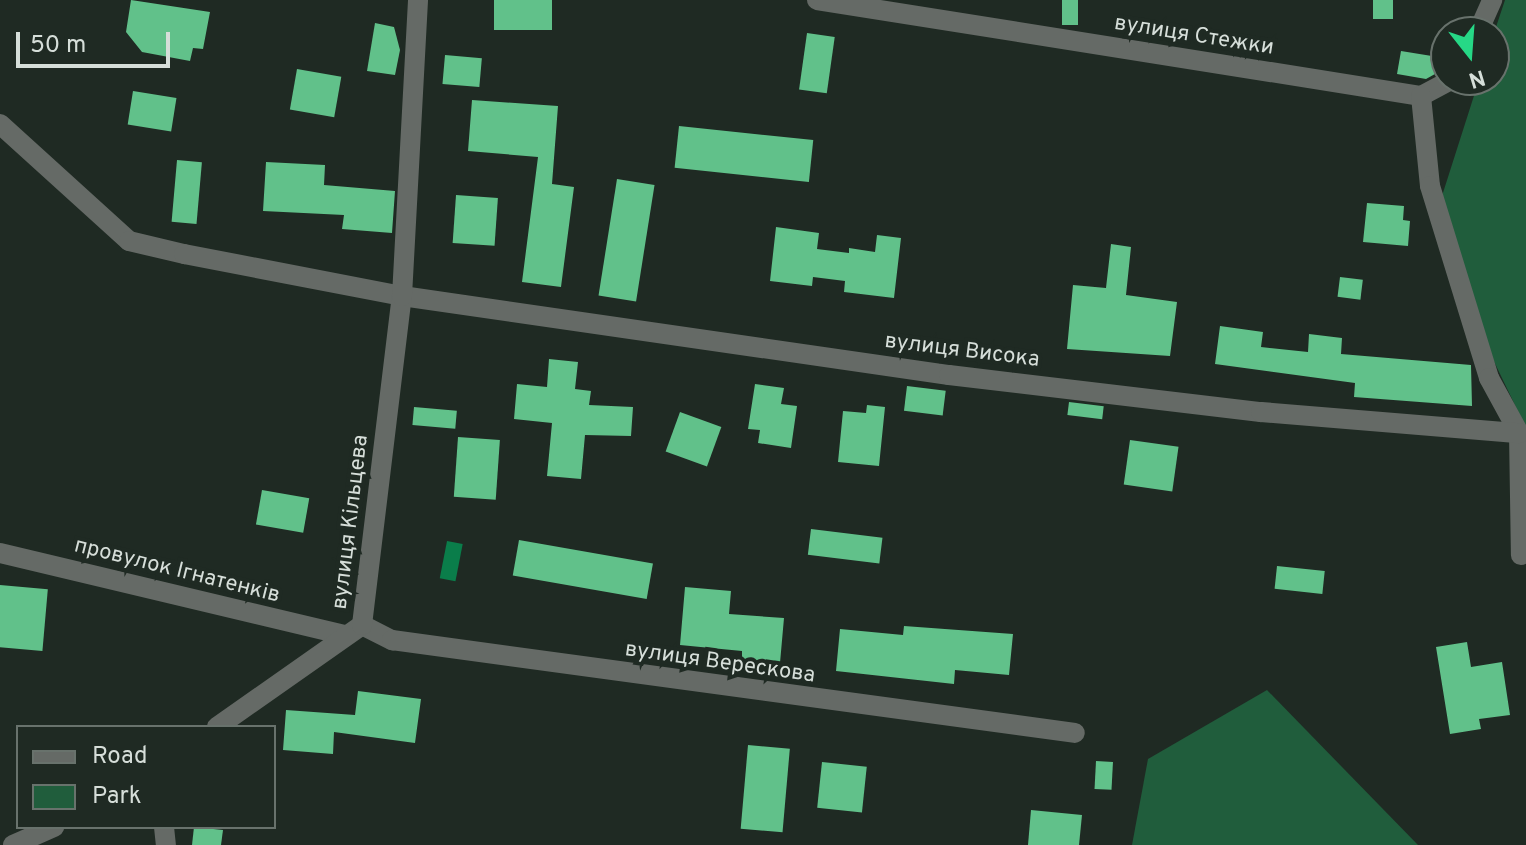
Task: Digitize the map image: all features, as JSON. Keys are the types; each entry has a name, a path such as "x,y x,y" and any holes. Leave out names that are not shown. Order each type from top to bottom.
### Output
{"street":[{"name":"вулиця Кільцева","path":"220,725 343,635 362,625 402,296 418,0"},
{"name":"вулиця Стежки","path":"817,0 1421,96"},
{"path":"1430,91 1421,96 1430,186 1451,265 1489,378 1519,433 1521,555"},
{"path":"0,124 129,241 402,296"},
{"name":"вулиця Висока","path":"402,296 949,375 1261,412 1519,433"},
{"name":"провулок Ігнатенків","path":"0,553 343,635"},
{"name":"вулиця Верескова","path":"362,625 392,640 1075,733"},
{"path":"13,845 49,829"}],"green space":[{"path":"1505,0 1526,0 1526,428 1476,324 1441,199 1474,96 1510,96 1510,16 1500,16"},
{"path":"1267,690 1418,845 1132,845 1148,759"}],"shaded area":[{"path":"447,541 463,544 455,581 440,578"}],"building":[{"path":"131,0 210,12 203,49 193,48 190,61 142,52 126,32"},
{"path":"494,0 552,0 552,30 494,30"},
{"path":"1062,0 1078,0 1078,25 1062,25"},
{"path":"1373,0 1393,0 1393,19 1373,19"},
{"path":"375,23 394,27 400,50 395,75 367,71"},
{"path":"807,33 835,37 827,93 799,89"},
{"path":"1401,51 1430,56 1430,77 1426,79 1397,74"},
{"path":"445,55 482,58 479,87 442,84"},
{"path":"297,69 341,77 334,117 290,109"},
{"path":"133,91 176,98 171,131 128,125"},
{"path":"472,100 558,106 552,184 574,187 561,287 522,282 538,157 468,151"},
{"path":"679,126 813,140 809,182 675,168"},
{"path":"177,160 202,162 197,224 172,222"},
{"path":"266,162 325,165 324,185 395,191 392,233 342,229 344,215 263,211"},
{"path":"617,179 655,185 636,301 599,296"},
{"path":"456,195 498,198 495,246 453,243"},
{"path":"1367,203 1404,206 1403,220 1410,221 1408,246 1363,242"},
{"path":"776,227 819,233 817,249 849,253 849,248 875,252 877,235 901,238 894,298 844,292 845,281 813,277 812,286 770,281"},
{"path":"1111,244 1131,247 1126,295 1177,302 1170,356 1067,349 1073,285 1106,288"},
{"path":"1340,277 1363,280 1360,300 1338,297"},
{"path":"1220,326 1263,332 1261,347 1308,352 1309,334 1342,338 1341,354 1471,365 1472,406 1354,397 1355,383 1215,364"},
{"path":"549,359 578,362 575,389 591,391 589,405 633,407 631,436 585,435 581,479 547,476 552,423 514,419 517,384 547,387"},
{"path":"755,384 784,388 781,404 797,406 791,448 758,443 760,430 748,429"},
{"path":"907,386 946,391 943,416 904,411"},
{"path":"1069,402 1104,406 1102,419 1067,415"},
{"path":"867,405 885,407 879,466 838,462 843,411 866,413"},
{"path":"414,407 457,411 455,429 412,425"},
{"path":"680,412 721,427 707,467 666,451"},
{"path":"458,437 500,440 496,500 454,497"},
{"path":"1130,440 1179,447 1172,491 1124,485"},
{"path":"262,490 309,498 303,533 256,524"},
{"path":"811,529 882,538 879,564 808,555"},
{"path":"519,540 653,564 647,599 513,575"},
{"path":"1277,566 1325,571 1322,594 1275,589"},
{"path":"0,585 48,589 42,651 0,647"},
{"path":"685,587 731,591 729,614 784,618 780,663 742,659 742,651 680,645"},
{"path":"904,626 1013,634 1009,675 955,670 954,684 836,671 840,629 903,635"},
{"path":"1467,642 1471,667 1502,662 1510,715 1479,719 1481,729 1450,734 1436,647"},
{"path":"358,691 421,699 415,743 334,732 333,754 283,750 286,710 355,715"},
{"path":"748,745 790,749 783,832 741,829"},
{"path":"1096,761 1113,762 1112,790 1095,789"},
{"path":"822,762 867,767 862,812 817,808"},
{"path":"1031,810 1082,815 1079,845 1028,845"},
{"path":"194,829 223,830 221,845 192,845"}]}
